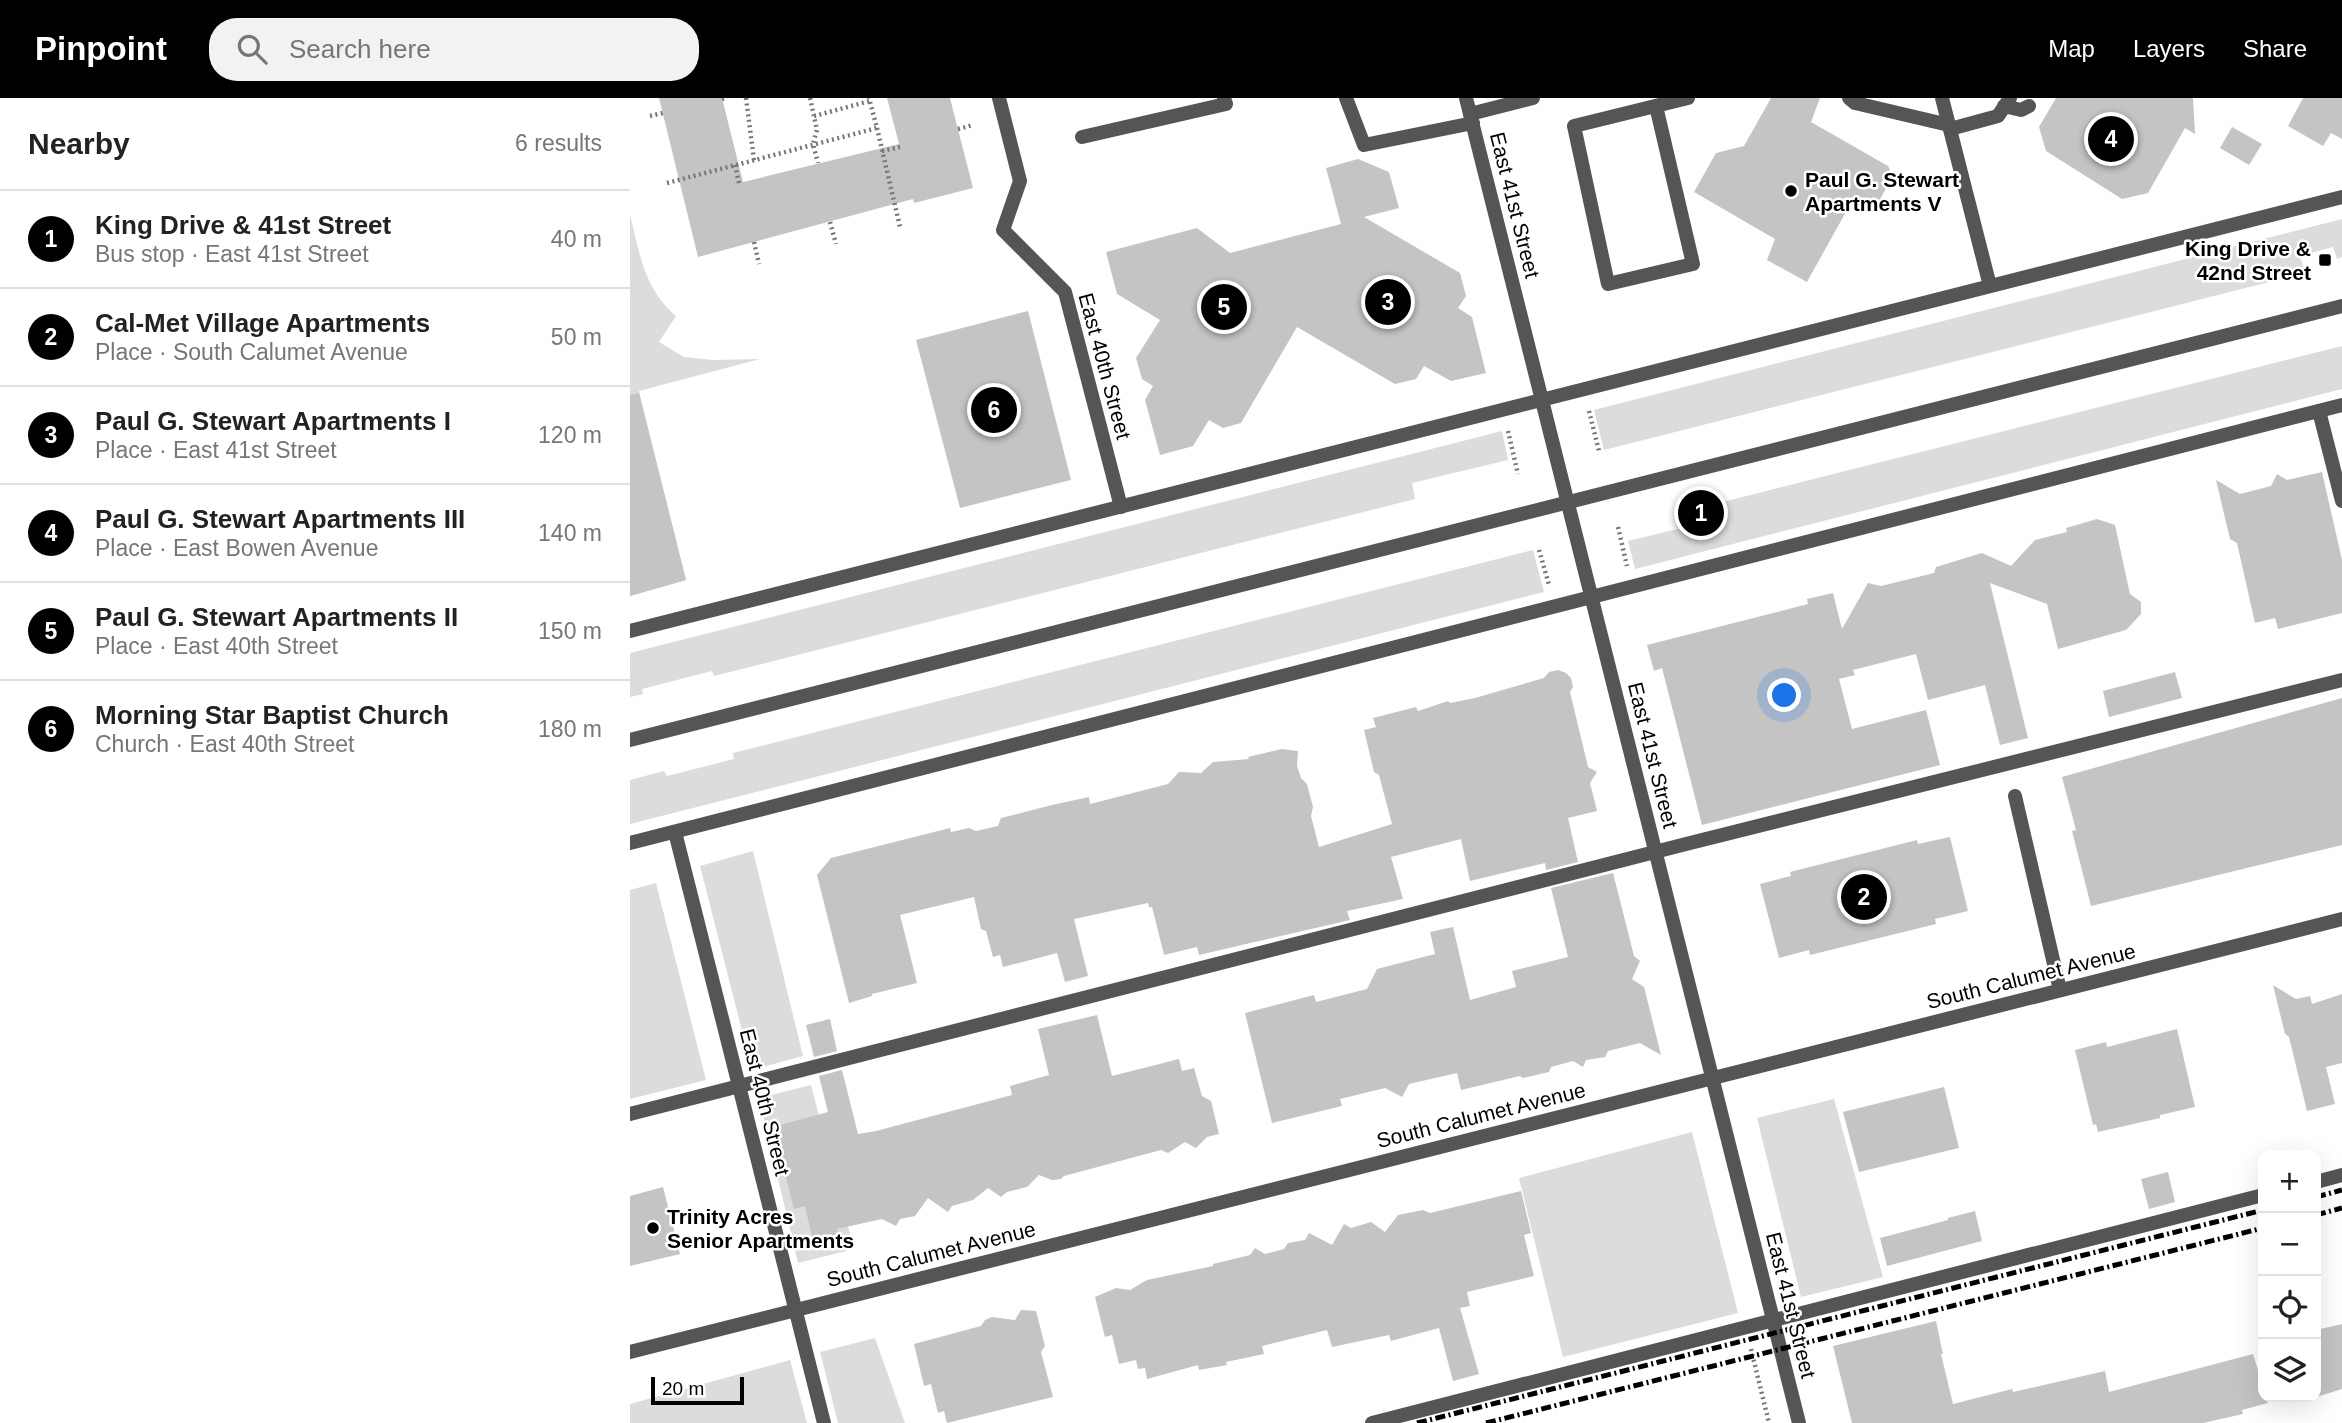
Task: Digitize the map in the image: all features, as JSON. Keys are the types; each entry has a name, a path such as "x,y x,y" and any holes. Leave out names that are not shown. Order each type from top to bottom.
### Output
{"street":[{"name":"East 40th Street","path":"999,98 1020,181 1003,230 1065,292 1121,507"},
{"path":"1082,137 1226,104 1224,98"},
{"path":"1346,98 1364,145 1472,118 1532,98"},
{"name":"East 41st Street","path":"1466,98 1799,1423"},
{"path":"1656,106 1693,264 1608,284 1574,126 1688,98"},
{"path":"1942,98 1990,286"},
{"path":"1853,100 1950,127 1998,116 2007,102 2021,110 2029,106"},
{"path":"630,631 2342,197"},
{"path":"630,740 2342,306"},
{"path":"630,844 2342,405"},
{"path":"2319,411 2342,501"},
{"path":"630,1114 1655,851 2342,680"},
{"path":"2015,796 2060,990"},
{"name":"East 40th Street","path":"675,832 824,1423"},
{"name":"South Calumet Avenue","path":"630,1352 2342,919"},
{"path":"2321,1181 2342,1175"},
{"path":"1372,1423 2258,1196"}],"path":[{"path":"746,98 754,160"},
{"path":"810,98 817,130 813,144 818,163"},
{"path":"814,116 869,100 900,227"},
{"path":"650,116 663,113"},
{"path":"958,129 973,125"},
{"path":"667,183 877,128"},
{"path":"882,150 900,146"},
{"path":"735,165 739,183"},
{"path":"830,222 836,244"},
{"path":"754,242 759,264"},
{"path":"1589,411 1599,451"},
{"path":"1508,431 1518,474"},
{"path":"1618,527 1628,571"},
{"path":"1539,550 1550,589"},
{"path":"1745,1328 1769,1423"}],"shaded area":[{"path":"630,215 650,282 676,316 659,342 684,357 713,360 760,359 639,391 686,580 630,596"},
{"path":"2342,219 2342,257 2337,259 2333,247 2300,256 2305,273 1604,450 1594,410"},
{"path":"2342,346 2342,389 1635,569 1628,541 1714,520 1711,505"},
{"path":"1502,431 1508,460 1412,483 1415,499 714,676 712,671 642,689 643,694 630,697 630,653"},
{"path":"1533,550 1544,592 630,824 630,780 664,771 667,776 734,759 733,753"},
{"path":"753,851 803,1056 752,1070 700,866"},
{"path":"656,883 706,1080 630,1099 630,890"},
{"path":"811,1085 854,1249 798,1263 759,1098"},
{"path":"1834,1099 1883,1277 1801,1297 1757,1118"},
{"path":"1692,1132 1738,1313 1563,1357 1519,1178"},
{"path":"875,1338 905,1423 838,1423 820,1352"},
{"path":"790,1360 807,1423 630,1423 630,1404"}],"building":[{"path":"659,98 722,98 743,182 899,144 887,98 950,98 973,188 914,203 913,199 698,257"},
{"name":"Paul G. Stewart Apartments V","path":"1771,98 1820,98 1811,122 1888,166 1893,176 1873,212 1852,201 1807,282 1767,260 1775,239 1694,192 1716,153 1744,146"},
{"path":"2056,98 2193,98 2195,134 2185,128 2148,193 2122,199 2046,151 2039,127"},
{"path":"2303,98 2342,98 2342,139 2331,133 2323,146 2288,126"},
{"path":"2232,127 2262,144 2249,165 2220,148"},
{"path":"1358,159 1389,172 1399,208 1364,217 1460,273 1466,296 1458,308 1472,317 1486,373 1451,381 1424,366 1416,379 1395,384 1297,327 1241,423 1223,428 1209,420 1193,446 1160,455 1145,400 1153,386 1142,379 1136,358 1160,320 1117,294 1106,252 1197,228 1230,253 1341,224 1326,168"},
{"path":"1028,311 1071,480 960,508 916,340"},
{"path":"639,393 686,580 630,596 630,395"},
{"path":"2322,472 2342,560 2342,613 2278,629 2275,618 2255,623 2237,543 2230,539 2216,480 2240,494 2271,486 2277,474 2287,480"},
{"path":"2097,519 2115,525 2130,594 2141,602 2141,614 2126,630 2058,649 2047,604 1990,583 2028,738 2000,745 1985,685 1928,700 1916,654 1853,670 1855,675 1839,679 1852,729 1926,710 1940,765 1702,825 1662,668 1654,671 1647,645 1808,604 1807,599 1833,593 1842,629 1868,583 1881,586 1934,573 1936,567 1982,553 2011,566 2035,540 2067,532 2066,528"},
{"path":"1558,670 1571,678 1573,687 1570,692 1588,767 1597,772 1590,783 1597,811 1568,818 1578,862 1546,870 1545,863 1470,881 1461,839 1391,857 1403,899 1347,911 1350,920 1199,955 1197,947 1164,955 1152,907 1149,907 1148,903 1074,919 1088,976 1065,982 1057,953 1003,967 1000,955 993,957 986,931 981,929 974,897 900,915 917,983 872,994 849,1003 817,875 831,858 950,828 951,832 969,828 976,831 998,826 1001,818 1089,797 1090,804 1168,784 1179,772 1201,773 1213,762 1249,759 1248,757 1282,749 1298,751 1297,766 1301,778 1307,784 1319,847 1392,824 1379,775 1374,772 1364,730 1376,727 1373,718 1416,707 1418,711 1448,701 1450,703 1475,698 1544,678 1549,672"},
{"path":"2175,672 2182,698 2109,717 2103,691"},
{"path":"2342,698 2342,845 2091,906 2062,777"},
{"path":"1950,837 1968,911 1935,919 1936,924 1810,955 1809,950 1779,958 1760,884 1791,876 1790,872 1917,840 1918,844"},
{"path":"1613,873 1634,956 1640,961 1632,979 1644,987 1661,1055 1640,1043 1608,1051 1605,1057 1586,1060 1583,1067 1573,1061 1551,1067 1549,1072 1461,1090 1457,1073 1409,1084 1402,1097 1385,1088 1340,1099 1342,1106 1272,1123 1245,1013 1314,995 1316,1002 1367,989 1377,969 1435,954 1430,932 1453,927 1470,1000 1516,987 1512,971 1568,957 1551,888"},
{"path":"2273,985 2296,999 2310,996 2312,1004 2342,994 2342,1063 2326,1067 2335,1104 2307,1111"},
{"path":"1097,1015 1112,1076 1179,1059 1182,1071 1194,1068 1202,1096 1211,1101 1219,1134 1207,1137 1196,1148 1185,1142 1168,1153 1161,1150 1061,1179 1052,1180 1039,1175 1027,1187 1007,1192 1001,1197 988,1188 973,1200 952,1206 948,1212 928,1198 915,1216 900,1219 896,1226 882,1219 837,1229 840,1240 814,1246 805,1206 794,1209 773,1127 828,1112 819,1076 842,1070 858,1134 876,1131 1012,1095 1010,1086 1049,1075 1038,1029"},
{"path":"830,1019 837,1051 814,1057 806,1025"},
{"path":"2177,1029 2195,1107 2098,1132 2096,1124 2093,1125 2075,1050 2106,1042 2107,1047"},
{"path":"1944,1087 1959,1148 1859,1172 1843,1112"},
{"path":"2168,1172 2175,1202 2149,1209 2141,1179"},
{"name":"Trinity Acres Senior Apartments","path":"663,1187 680,1254 630,1266 630,1196"},
{"path":"1521,1191 1531,1233 1524,1235 1534,1276 1467,1292 1470,1306 1460,1308 1479,1374 1453,1381 1439,1328 1391,1341 1389,1335 1332,1347 1327,1330 1262,1346 1264,1354 1226,1362 1227,1365 1199,1370 1198,1365 1147,1379 1145,1368 1138,1369 1136,1360 1119,1364 1112,1335 1105,1337 1095,1297 1116,1288 1130,1290 1147,1280 1250,1255 1255,1248 1265,1254 1284,1249 1288,1243 1305,1240 1309,1233 1332,1245 1344,1224 1351,1228 1371,1222 1385,1232 1398,1215 1423,1210 1430,1213"},
{"path":"1975,1211 1982,1241 1887,1266 1880,1238"},
{"path":"1021,1310 1036,1311 1045,1346 1041,1352 1053,1397 947,1423 944,1411 938,1413 931,1384 924,1386 914,1344 981,1326 985,1320 992,1317 1015,1320"},
{"path":"1936,1321 1953,1404 2012,1389 2013,1392 2105,1371 2109,1392 2253,1354 2258,1370 2258,1402 2268,1403 2242,1410 2243,1414 2203,1423 1852,1423 1833,1346"},
{"path":"2342,1324 2342,1389 2321,1395 2321,1339 2321,1329"}],"railway":[{"path":"2321,1196 2342,1190"},
{"path":"2321,1214 2342,1208"},
{"path":"1417,1423 2258,1211"},
{"path":"1486,1423 2258,1229"}],"place":[{"name":"Paul G. Stewart Apartments III","path":"2111,139"},
{"name":"Paul G. Stewart Apartments V","path":"1791,191"},
{"name":"King Drive & 42nd Street","path":"2325,260"},
{"name":"Paul G. Stewart Apartments I","path":"1388,302"},
{"name":"Paul G. Stewart Apartments II","path":"1224,307"},
{"name":"Morning Star Baptist Church","path":"994,410"},
{"name":"King Drive & 41st Street","path":"1701,513"},
{"name":"Cal-Met Village Apartments","path":"1864,897"},
{"name":"Trinity Acres Senior Apartments","path":"653,1228"}]}
